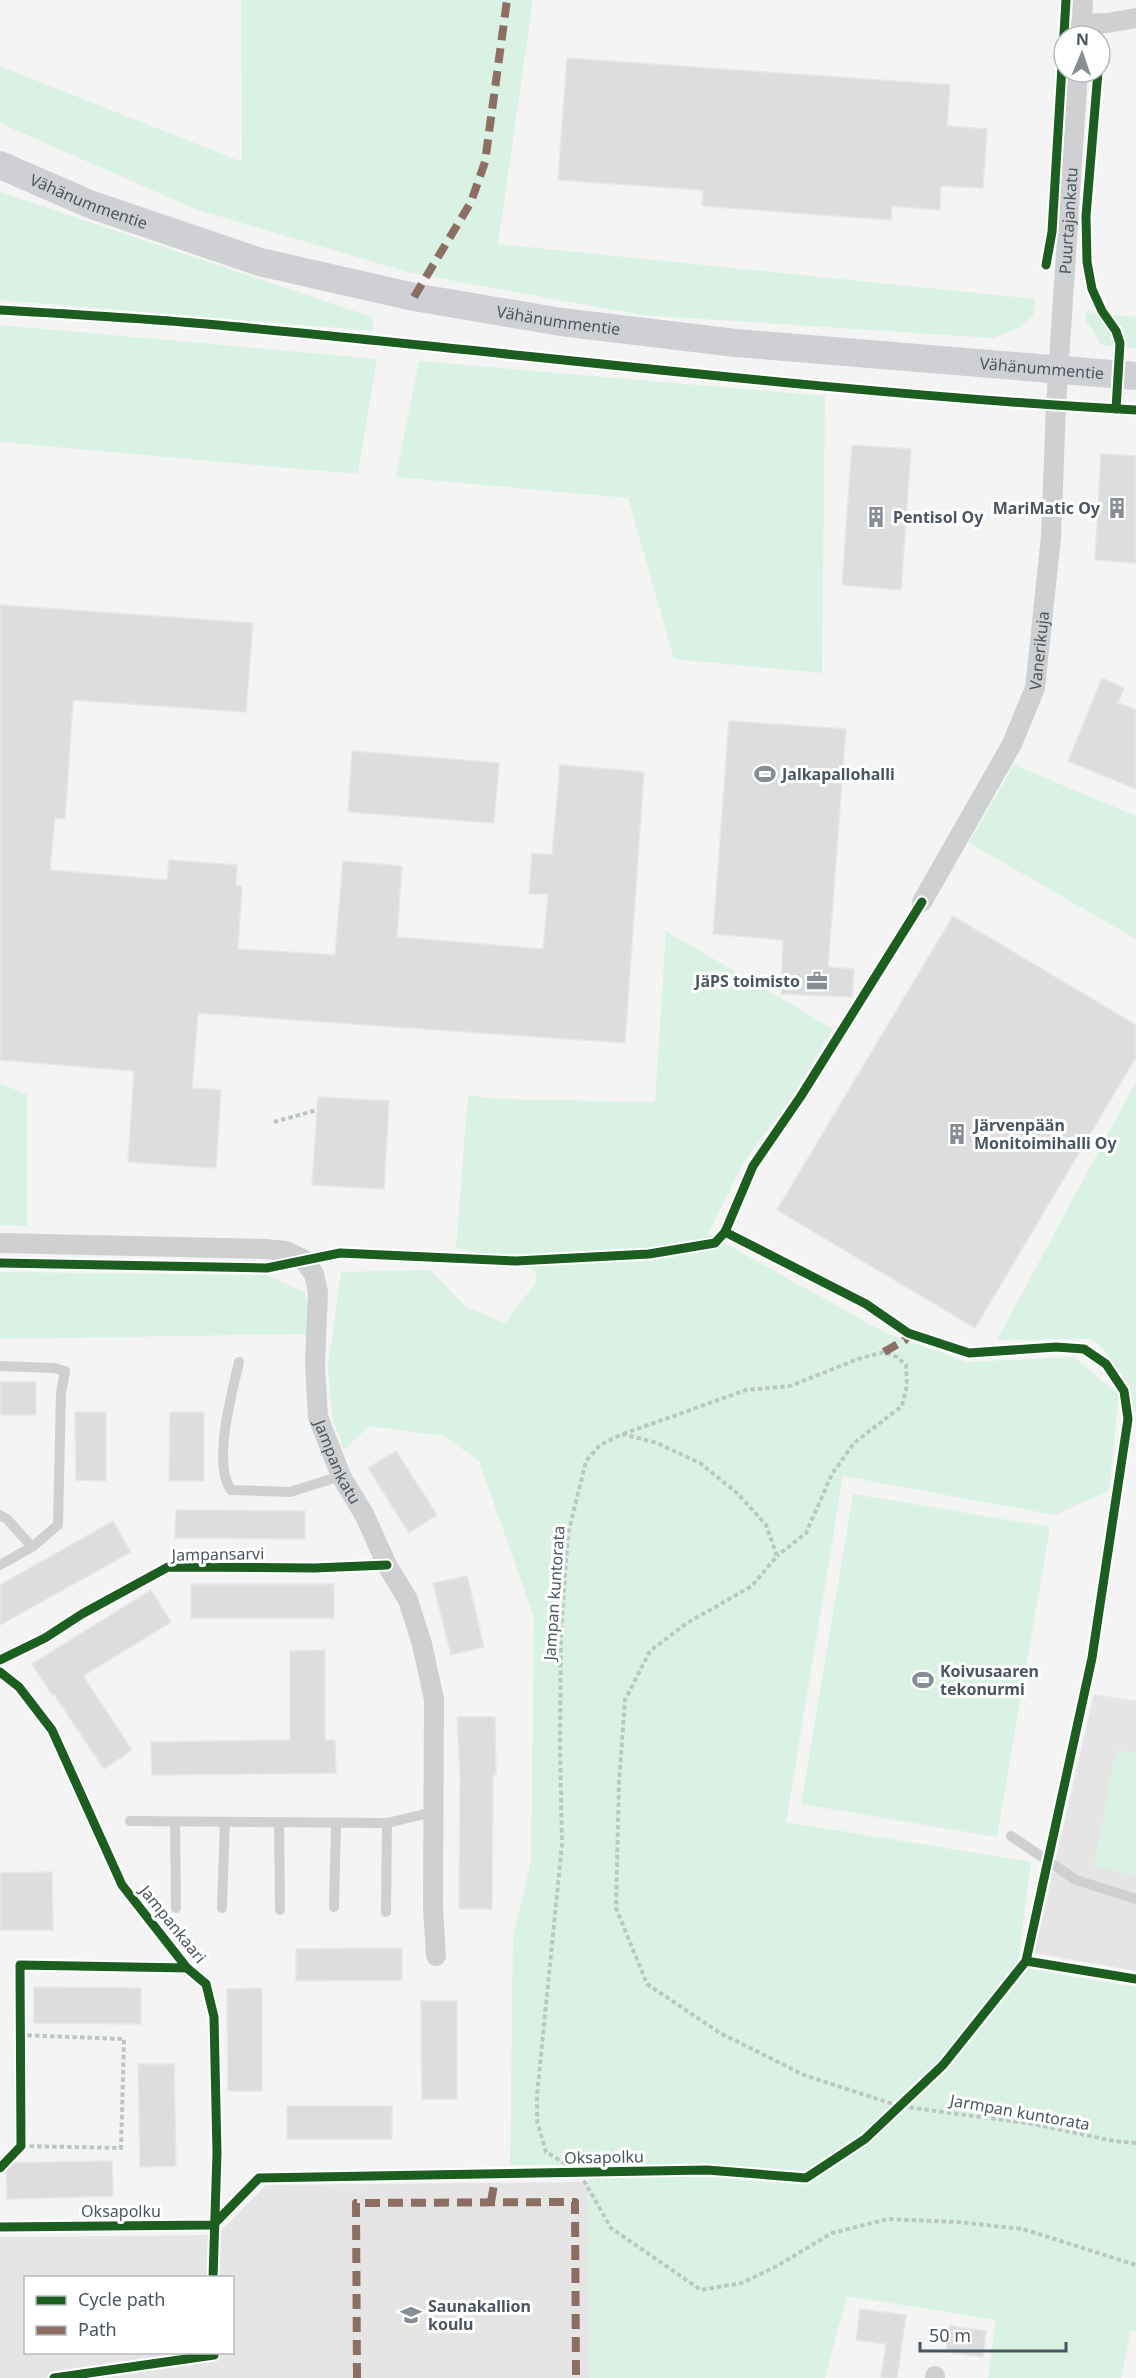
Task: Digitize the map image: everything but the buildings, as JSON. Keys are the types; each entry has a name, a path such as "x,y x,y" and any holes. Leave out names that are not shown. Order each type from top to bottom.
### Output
{"main road":[{"name":"Vähänummentie","path":"0,165 92,205 260,262 414,297 561,322 736,343 1136,376"}],"street":[{"path":"1081,24 1083,0"},
{"path":"1103,24 1136,18"},
{"name":"Puurtajankatu","path":"1059,370 1077,84"},
{"name":"Vanerikuja","path":"922,902 1012,744 1035,688 1051,537 1059,370"},
{"name":"Jampankatu","path":"0,1243 286,1251 303,1259 314,1274 318,1292 315,1363 318,1417 341,1476 365,1516 387,1565 408,1600 422,1644 434,1699 433,1908 436,1956"}],"lane":[{"path":"239,1362 224,1435 225,1482 231,1490 290,1492 341,1476"},
{"path":"0,1366 54,1368 65,1371 62,1393 58,1525 32,1547 0,1565"},
{"path":"0,1515 7,1519 32,1547"},
{"path":"130,1821 387,1823 434,1812"},
{"path":"175,1821 176,1908"},
{"path":"222,1908 225,1822"},
{"path":"279,1822 280,1910"},
{"path":"334,1907 336,1823"},
{"path":"386,1912 387,1823"},
{"path":"1011,1836 1076,1880 1136,1899"}],"path":[{"path":"274,1122 317,1110"},
{"path":"622,1434 657,1443 700,1463 737,1493 766,1525 777,1556 752,1586 687,1623 650,1651 625,1700 619,1782 616,1908 647,1983 720,2033 804,2075 899,2106"},
{"path":"20,2024 20,2046"},
{"path":"20,2035 124,2039 121,2148 17,2150 21,2135"},
{"path":"891,2114 908,2098"},
{"path":"579,2172 611,2228 701,2290 742,2283 777,2266 832,2233 888,2219 957,2222 1023,2229 1136,2265"}],"shaded area":[{"path":"1094,1694 1136,1701 1136,1971 1034,1953"},
{"name":"Saunakallion koulu","path":"588,2182 590,2378 0,2378 0,2237 217,2235 266,2185"}],"green space":[{"path":"241,0 533,0 498,244 1035,299 1033,316 1020,327 993,338 642,315 411,273 195,209 0,123 0,66 242,162"},
{"path":"0,192 372,317 374,331 0,300"},
{"path":"1086,312 1136,317 1136,349 1102,345 1086,321"},
{"path":"0,325 377,359 358,474 0,442"},
{"path":"419,361 825,396 822,673 674,659 628,498 396,477"},
{"path":"1014,765 1136,816 1136,939 969,843"},
{"path":"666,931 833,1029 790,1100 744,1162 708,1234 884,1332 967,1362 1074,1357 1119,1395 1109,1491 1055,1515 843,1476 786,1822 1031,1862 1017,1967 1136,1987 1136,2331 1131,2330 1121,2378 988,2378 996,2320 847,2296 825,2378 590,2378 588,2165 510,2165 513,1938 531,1861 534,1618 479,1461 444,1436 369,1426 344,1450 332,1417 328,1366 341,1272 430,1270 466,1307 505,1323 535,1284 537,1274 531,1269 456,1247 468,1095 499,1099 655,1102"},
{"path":"1136,1082 1136,1412 1133,1412 1130,1386 1100,1345 1089,1339 997,1340"},
{"path":"0,1084 27,1094 27,1226 0,1225"},
{"path":"0,1272 266,1275 305,1292 309,1334 0,1339"},
{"name":"Koivusaaren tekonurmi","path":"853,1494 1050,1527 997,1837 801,1804"},
{"path":"1116,1750 1136,1754 1136,1875 1094,1866"}],"marked path":[{"path":"414,297 471,202 485,162 507,0"},
{"path":"884,1352 905,1340 908,1333"},
{"path":"491,2202 496,2173"},
{"path":"357,2378 356,2203 575,2202 576,2378"}],"cycle path":[{"path":"1046,265 1052,232 1066,0"},
{"path":"1097,84 1086,216 1087,262 1092,289 1102,311 1116,331 1120,343 1116,409"},
{"path":"0,310 206,324 787,383 1019,403 1136,410"},
{"name":"Oksapolku","path":"0,2227 213,2225 259,2178 707,2170 806,2178 865,2139 943,2065 1026,1961 1092,1658 1128,1419 1124,1391 1106,1364 1084,1349 1056,1347 969,1353 908,1333 866,1304 725,1232 753,1166 801,1096 922,902"},
{"path":"0,1263 267,1268 340,1253 516,1261 649,1254 715,1243 725,1232"},
{"name":"Jampansarvi","path":"0,1660 45,1638 82,1614 168,1567 314,1568 387,1565"},
{"name":"Jampankaari","path":"0,1672 19,1687 52,1730 122,1885 187,1968 206,1984 214,2017 217,2153 213,2276"},
{"path":"1026,1961 1136,1979"},
{"name":"Jampankaari","path":"0,2168 21,2146 20,1965 187,1968"},
{"path":"54,2378 214,2354"}],"place":[{"name":"MariMatic Oy","path":"1117,508"},
{"name":"Pentisol Oy","path":"876,517"},
{"name":"Jalkapallohalli","path":"765,774"},
{"name":"JäPS toimisto","path":"817,981"},
{"name":"Järvenpään Monitoimihalli Oy","path":"957,1134"},
{"name":"Koivusaaren tekonurmi","path":"923,1680"},
{"name":"Saunakallion koulu","path":"411,2315"}]}
